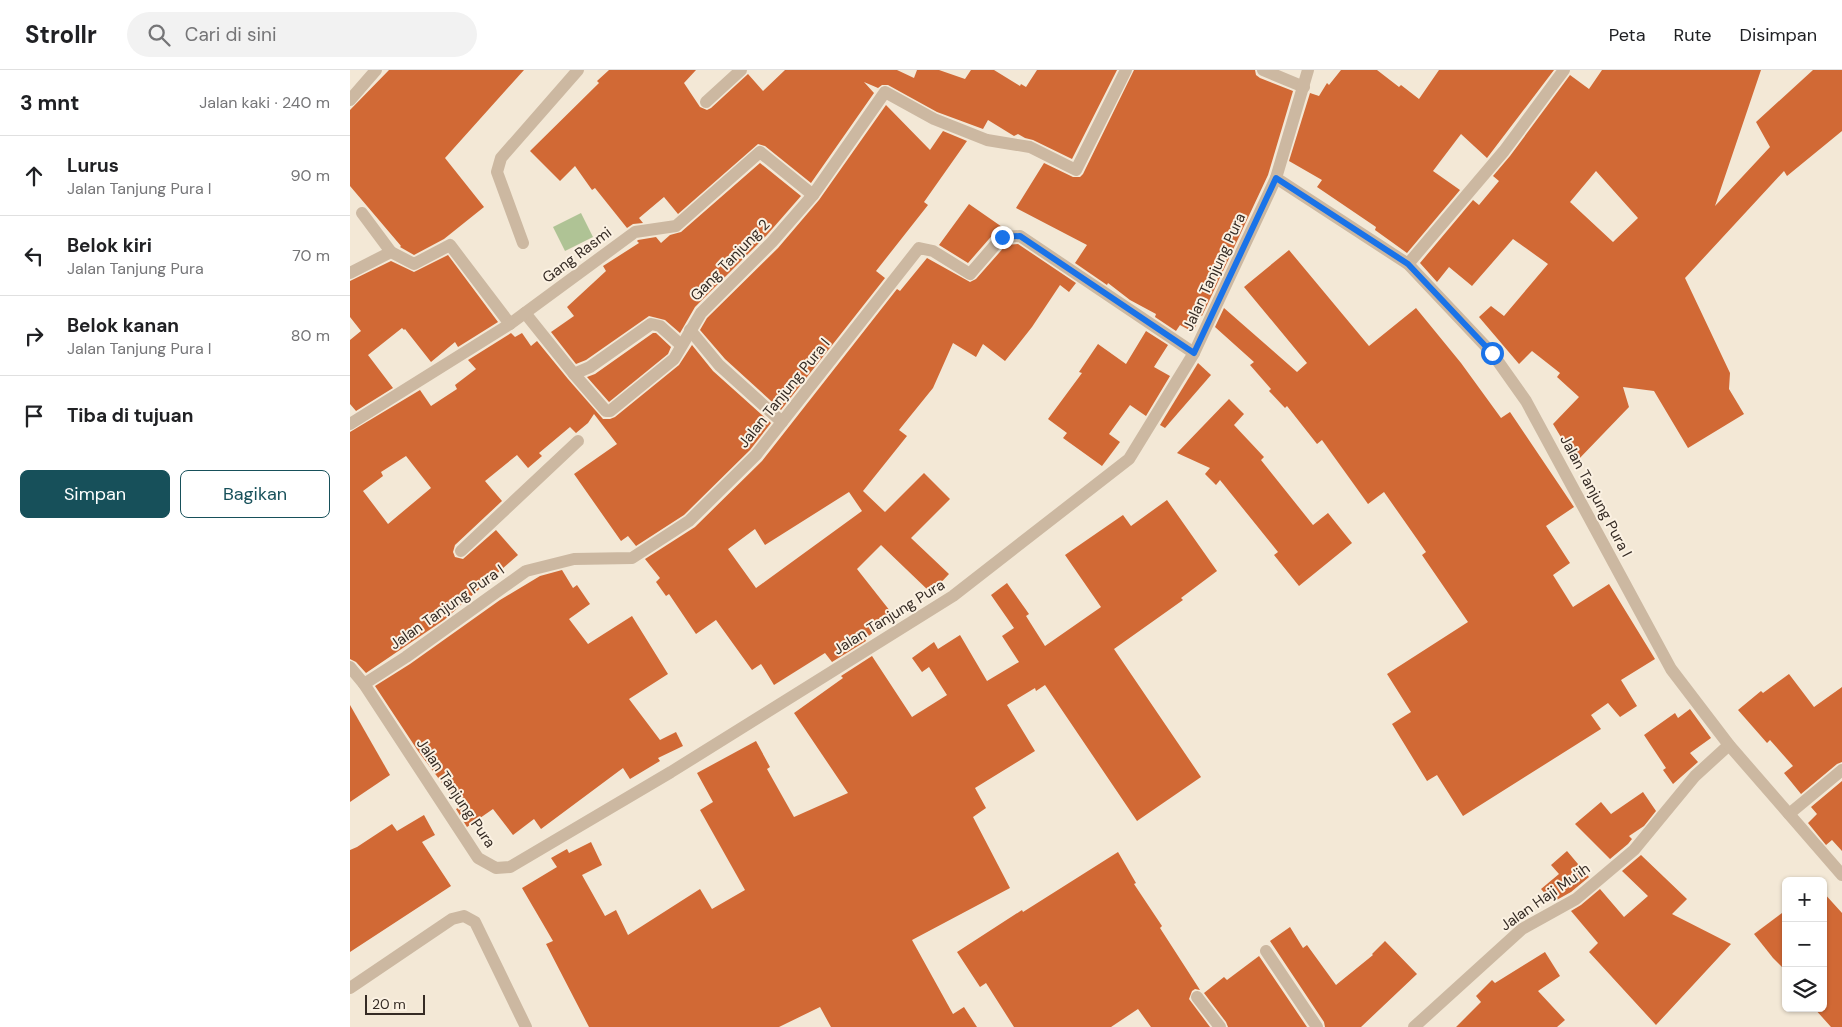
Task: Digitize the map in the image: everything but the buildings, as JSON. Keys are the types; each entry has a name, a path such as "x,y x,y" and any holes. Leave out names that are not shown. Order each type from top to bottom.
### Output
{"street":[{"path":"350,100 376,70"},
{"path":"523,243 497,172 501,158 578,70"},
{"path":"706,102 742,70"},
{"name":"Gang Tanjung 2","path":"574,374 606,410 610,411 674,358 701,313 772,242 813,196 886,92 934,119 987,140 1030,147 1076,170 1126,70"},
{"path":"1263,70 1304,87"},
{"name":"Jalan Tanjung Pura","path":"350,667 364,684 478,858 496,868 510,867 671,772 953,596 1129,459 1194,353 1276,178 1308,70"},
{"path":"1408,264 1504,151 1564,70"},
{"name":"Gang Rasmi","path":"350,424 510,324 635,232 676,226 760,152 813,196"},
{"name":"Jalan Tanjung Pura I","path":"1276,178 1408,264 1492,353 1526,401 1670,669 1730,745 1842,874"},
{"path":"362,213 391,252 414,264 450,244 510,324"},
{"name":"Jalan Tanjung Pura I","path":"364,684 406,657 526,571 574,559 632,558 689,521 756,455 919,248 933,250 970,274 1002,237 1020,236 1194,353"},
{"path":"350,273 391,252"},
{"path":"525,313 574,374 590,367 651,324 660,326 681,345"},
{"path":"690,330 719,365 782,422"},
{"path":"461,551 578,441"},
{"name":"Jalan Haji Mu'ih","path":"1414,1027 1522,929 1576,899 1634,850 1695,776 1730,745"},
{"path":"1789,814 1842,770"},
{"path":"350,988 452,919 464,916 475,922 522,1026"},
{"path":"1266,951 1317,1027"},
{"path":"1197,997 1220,1027"}],"green space":[{"path":"581,213 593,237 565,251 553,227"}],"route":[{"path":"1002,237 1020,236 1194,353 1276,178 1408,264 1492,353"}]}
